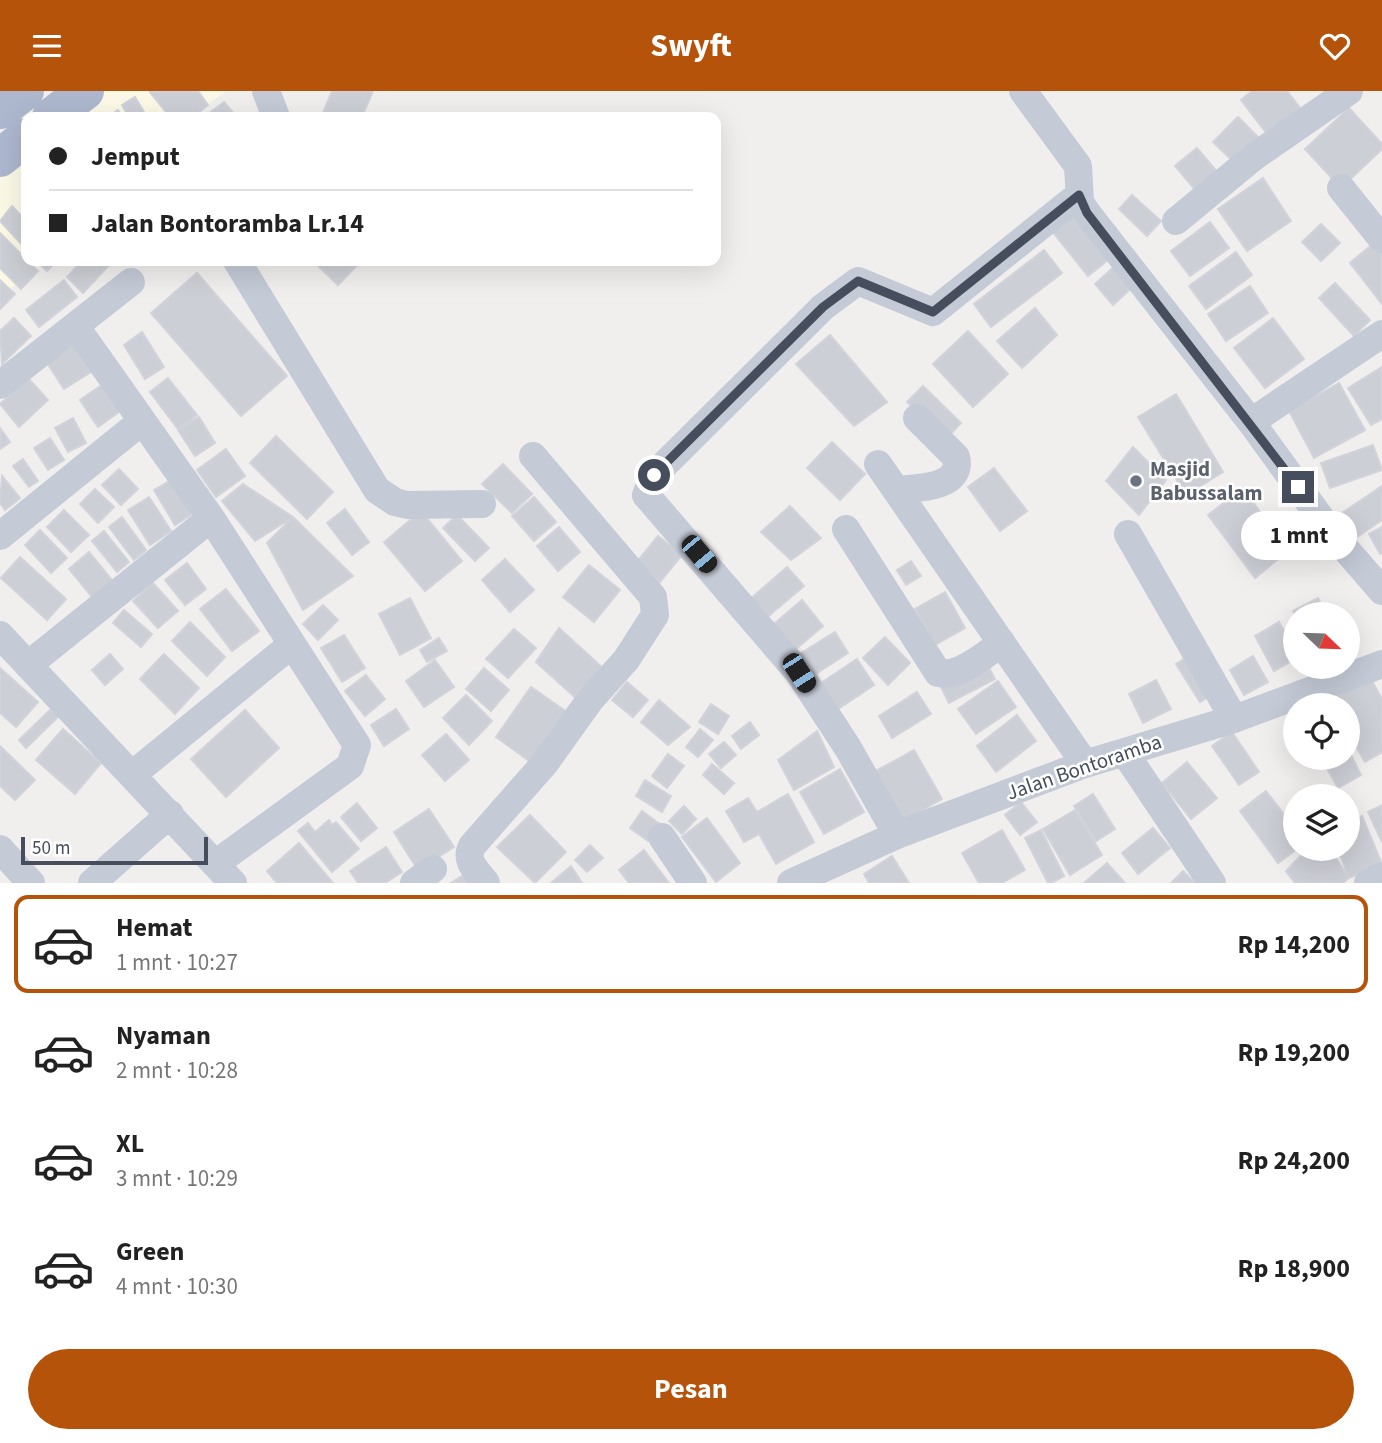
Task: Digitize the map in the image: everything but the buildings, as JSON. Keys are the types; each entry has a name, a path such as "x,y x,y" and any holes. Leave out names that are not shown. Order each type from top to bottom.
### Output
{"main road":[{"path":"0,110 25,91"},
{"path":"58,112 85,91"},
{"path":"0,158 21,141"}],"street":[{"path":"266,91 274,112"},
{"path":"1176,221 1255,156 1349,91"},
{"path":"1032,94 1078,166 1081,179 1079,195 1087,213 1251,422 1330,531 1382,591"},
{"path":"1341,188 1382,239"},
{"path":"897,835 848,748 799,673 646,495 654,475 823,307 858,281 933,312 1079,195"},
{"path":"240,266 377,490 395,502 407,505 482,504"},
{"path":"0,385 131,282"},
{"path":"0,635 224,874 350,766 356,755 357,745 346,723 291,645 211,518 76,327"},
{"path":"1251,422 1382,334"},
{"path":"896,490 936,485 953,475 958,465 956,457 917,418"},
{"path":"0,536 142,421"},
{"path":"486,883 471,863 470,848 545,763 590,700 626,660 655,615 653,597 533,456"},
{"path":"878,464 1085,764"},
{"path":"28,665 211,518"},
{"path":"846,529 937,673 947,674 962,669 1002,643"},
{"path":"1128,534 1234,719"},
{"path":"132,775 291,645"},
{"name":"Jalan Bontoramba","path":"791,883 839,874 897,835 1085,764 1234,719 1382,664"},
{"path":"1125,753 1212,883"},
{"path":"92,883 170,814"},
{"path":"662,837 692,883"},
{"path":"0,849 31,883"},
{"path":"1368,883 1382,876"}],"shaded area":[{"path":"106,91 225,91 198,112 79,112"},
{"path":"21,159 21,266 41,266 0,296 0,176"}],"place":[{"name":"Masjid Babussalam","path":"1136,481"}],"route":[{"path":"654,475 823,307 858,281 933,312 1079,195 1087,213 1251,422 1298,487"}]}
